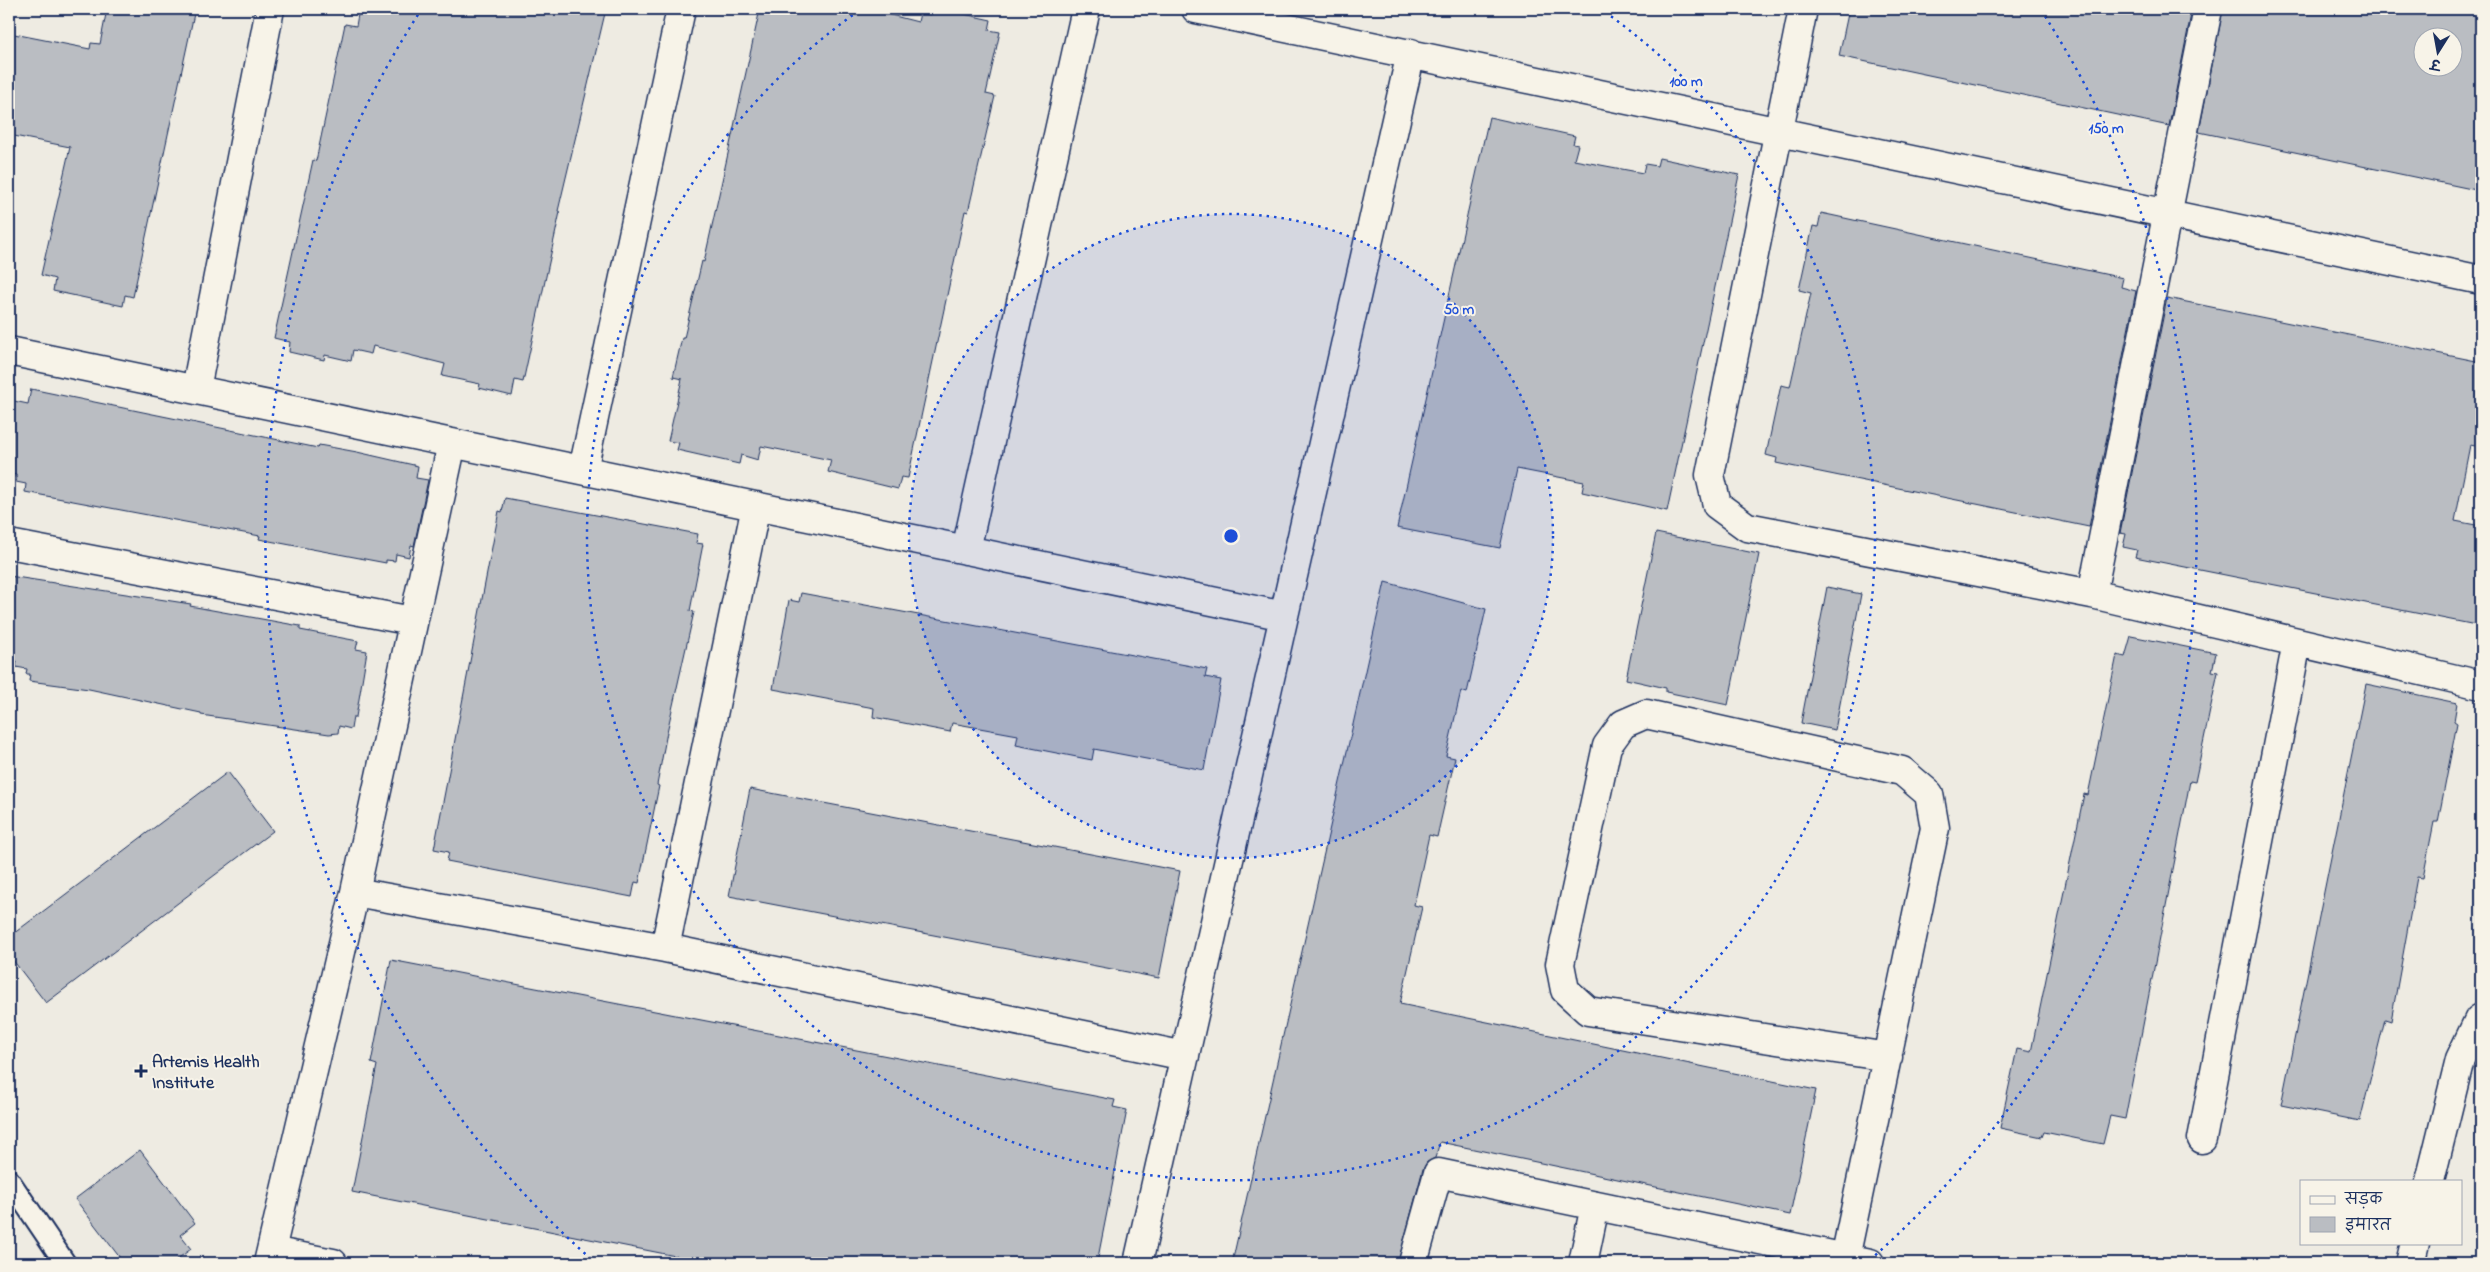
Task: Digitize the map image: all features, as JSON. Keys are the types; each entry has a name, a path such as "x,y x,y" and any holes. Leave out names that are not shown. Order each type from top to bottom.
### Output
{"street":[{"path":"196,389 270,9"},
{"path":"583,470 681,9"},
{"path":"966,550 1086,9"},
{"path":"1196,9 2481,280"},
{"path":"1803,9 1710,475 1717,506 1747,527 2092,594 2481,685"},
{"path":"2092,594 2208,9"},
{"path":"1138,1263 1411,53"},
{"path":"9,351 1284,616"},
{"path":"334,1263 270,1257 354,892 452,443"},
{"path":"665,948 756,506"},
{"path":"9,544 412,621"},
{"path":"2202,1139 2297,642"},
{"path":"1413,1263 1438,1173 1853,1261 1888,1057 1935,828 1929,794 1902,770 1646,714 1623,724 1608,746 1605,756 1560,964 1565,990 1588,1011 1888,1057"},
{"path":"354,892 665,948 1185,1056"},
{"path":"2430,1180 2460,1059 2481,1018"},
{"path":"1584,1263 1595,1206"},
{"path":"2410,1263 2415,1244"}],"lane":[{"path":"9,1180 65,1263"}],"building":[{"path":"107,9 195,9 133,297 125,295 123,306 53,291 55,279 41,275 70,147 9,135 9,33 90,49 91,43 100,44"},
{"path":"359,9 606,9 558,211 560,212 523,382 515,380 512,396 479,388 480,384 442,376 445,364 373,346 371,354 353,350 351,361 325,355 324,360 289,352 290,342 274,338 313,160 316,161 345,24 356,26"},
{"path":"760,9 867,9 918,22 920,13 931,15 932,9 941,9 991,20 989,30 1000,32 986,94 995,96 968,212 965,211 908,478 901,477 898,489 828,472 831,460 761,446 758,460 741,455 739,464 677,450 679,443 668,441 682,379 673,377 702,261 704,262"},
{"path":"1849,9 2192,9 2169,126 1839,56"},
{"path":"2223,9 2481,9 2481,191 2199,132"},
{"path":"1489,117 1575,136 1573,144 1578,145 1574,160 1643,173 1645,164 1657,166 1659,158 1739,175 1667,511 1582,492 1584,482 1517,469 1500,548 1397,528"},
{"path":"1821,213 2123,278 2121,287 2136,291 2089,527 1776,463 1777,458 1766,455 1781,385 1790,387 1811,293 1799,290 1813,226 1818,227"},
{"path":"2167,298 2481,362 2481,447 2470,445 2455,521 2481,526 2481,626 2135,557 2137,550 2123,547 2126,534 2120,533"},
{"path":"31,389 318,448 319,445 418,466 416,478 428,480 414,546 411,545 409,557 396,554 395,561 386,560 386,563 259,539 260,536 25,492 26,484 16,482 17,475 9,474 9,400 28,404"},
{"path":"505,498 698,534 696,543 703,544 690,611 694,612 667,732 657,785 659,786 639,883 635,882 632,897 447,861 449,852 434,849 499,511 502,512"},
{"path":"1656,533 1759,554 1728,705 1666,692 1666,688 1626,679"},
{"path":"9,576 191,604 190,606 300,626 300,630 358,641 356,649 367,651 356,717 353,717 351,729 339,726 338,733 329,734 201,715 201,713 89,689 29,681 30,674 26,674 27,669 16,667 17,661 9,659"},
{"path":"1385,582 1486,609 1467,693 1461,691 1446,756 1455,758 1437,837 1429,835 1414,905 1422,907 1400,1004 1816,1090 1790,1215 1440,1142 1435,1158 1427,1162 1423,1169 1398,1263 1232,1263"},
{"path":"1827,587 1861,594 1835,730 1801,723"},
{"path":"801,593 1207,669 1205,677 1221,680 1204,770 1094,749 1092,760 1016,745 1018,735 952,723 950,732 873,717 874,708 773,689 789,600 799,602"},
{"path":"2131,636 2216,653 2212,671 2218,672 2195,782 2190,781 2125,1119 2110,1116 2103,1144 2044,1132 2042,1137 2000,1128 2017,1049 2031,1052 2084,794 2088,795 2117,655 2125,657"},
{"path":"2366,684 2457,703 2454,721 2457,723 2438,822 2434,822 2423,878 2417,877 2391,1021 2385,1019 2360,1121 2281,1105"},
{"path":"228,772 273,831 46,1003 9,955 9,937"},
{"path":"750,789 1180,871 1159,978 729,896"},
{"path":"391,960 1115,1100 1113,1107 1127,1110 1097,1263 711,1263 352,1192 377,1065 371,1063"},
{"path":"140,1150 195,1223 180,1235 191,1249 172,1263 124,1263 75,1199"}],"place":[{"name":"Artemis Health Institute","path":"141,1071"}]}
